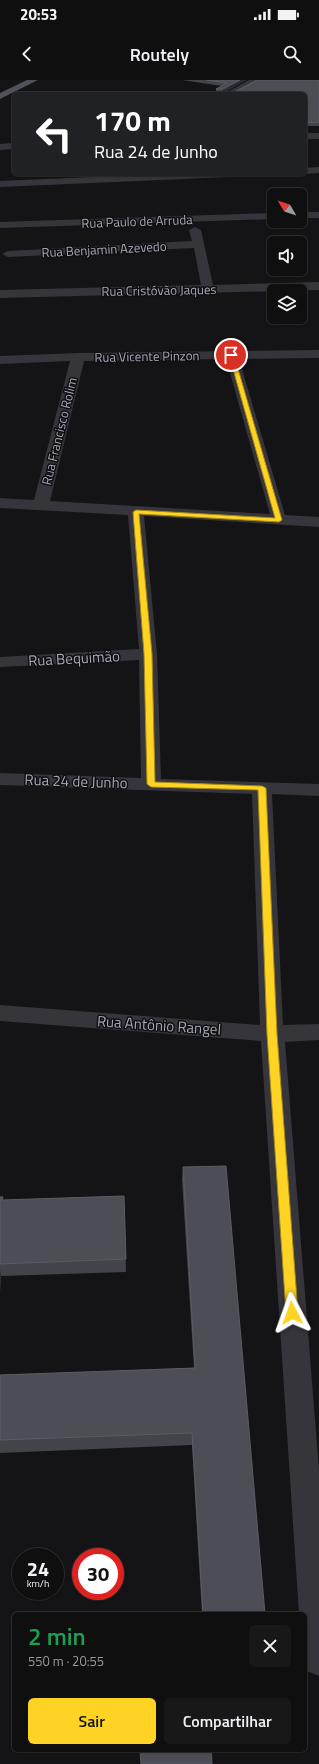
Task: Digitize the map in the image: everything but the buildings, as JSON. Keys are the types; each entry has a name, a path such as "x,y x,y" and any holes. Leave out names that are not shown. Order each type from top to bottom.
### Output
{"main road":[{"path":"0,96 34,80"}],"street":[{"path":"232,92 256,80"},
{"path":"307,136 319,136"},
{"path":"0,147 12,146"},
{"path":"307,171 319,170"},
{"path":"0,184 183,176"},
{"path":"307,215 319,215"},
{"name":"Rua Paulo de Arruda","path":"0,226 267,216"},
{"path":"193,224 200,244 208,289"},
{"name":"Rua Benjamin Azevedo","path":"8,254 200,244"},
{"name":"Rua Cristóvão Jaques","path":"0,294 319,286"},
{"name":"Rua Vicente Pinzon","path":"0,360 78,357 319,354"},
{"path":"231,355 279,520"},
{"name":"Rua Francisco Rolim","path":"41,505 78,357"},
{"path":"0,503 319,522"},
{"path":"136,512 148,654 151,784"},
{"name":"Rua Bequimão","path":"0,662 148,654"},
{"name":"Rua 24 de Junho","path":"0,779 319,790"},
{"path":"262,788 272,1034 313,1529 319,1658"},
{"name":"Rua Antônio Rangel","path":"0,1013 272,1034 319,1032"}],"route":[{"path":"231,355 279,520 136,512 148,654 151,784 262,788 272,1034 292,1313"}]}
